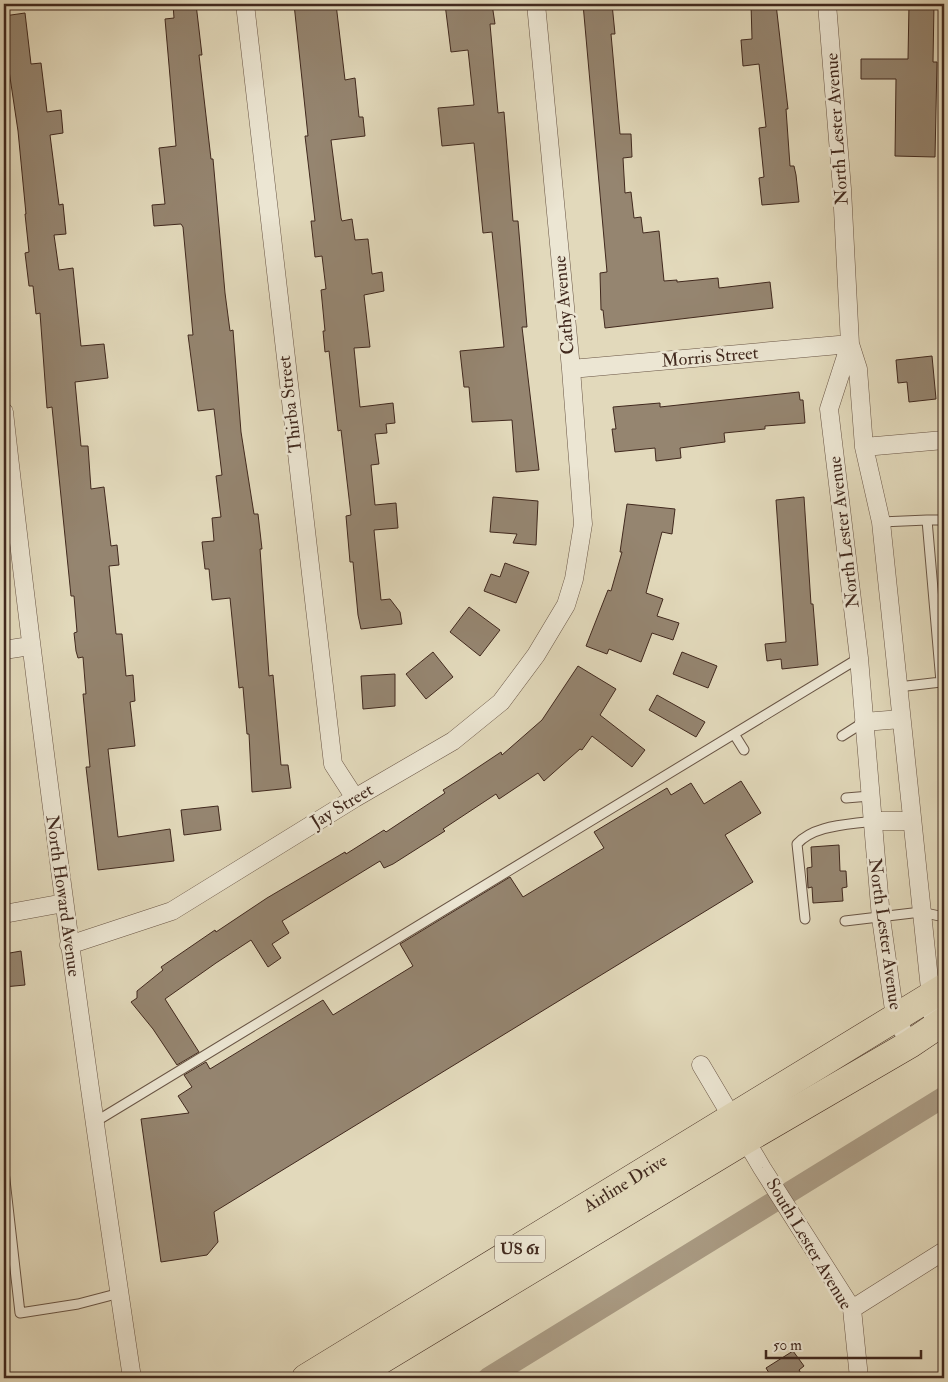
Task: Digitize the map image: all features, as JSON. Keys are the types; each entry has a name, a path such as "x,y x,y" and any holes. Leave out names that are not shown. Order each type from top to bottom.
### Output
{"highway":[{"name":"Airline Drive","path":"351,1378 739,1129 895,1018 937,992"},
{"name":"Airline Drive","path":"306,1378 739,1129 910,1044 939,1024"}],"street":[{"name":"Thirba Street","path":"245,4 333,764 355,798"},
{"name":"Cathy Avenue","path":"536,4 583,524 574,579 566,605"},
{"name":"North Lester Avenue","path":"827,4 842,189 850,344 858,369 864,447 881,522 921,912 937,992 939,1024"},
{"name":"Morris Street","path":"570,369 850,344"},
{"name":"North Lester Avenue","path":"850,344 829,409 859,658 880,918 895,1018 910,1044"},
{"name":"North Howard Avenue","path":"4,412 30,646 69,945 132,1378"},
{"path":"864,447 944,440"},
{"name":"Jay Street","path":"69,945 172,911 355,798 453,741 501,702 536,655 566,605"},
{"path":"4,650 30,646"},
{"path":"864,722 901,719"},
{"path":"872,821 912,821"},
{"path":"4,914 64,903"},
{"name":"South Lester Avenue","path":"701,1065 762,1168 852,1309 858,1378"},
{"path":"852,1309 944,1251"}],"lane":[{"path":"898,686 942,682 927,520"},
{"path":"881,522 944,520"},
{"path":"95,1122 859,658"},
{"path":"842,736 864,722"},
{"path":"734,734 744,750"},
{"path":"846,798 870,796"},
{"path":"804,919 797,844 805,835 814,831 872,821"},
{"path":"845,921 921,912 944,917"},
{"path":"4,1171 20,1313 78,1304 120,1292"}],"building":[{"path":"173,4 196,4 202,55 199,55 211,159 213,159 225,293 230,331 233,330 241,432 254,514 258,514 262,549 260,549 269,676 273,675 281,765 288,765 291,788 252,792 249,734 247,734 243,687 239,688 230,598 212,600 209,569 205,569 202,542 214,541 212,518 221,517 216,476 222,475 214,409 198,411 188,335 193,335 183,227 181,224 154,226 152,205 165,204 159,148 176,146 165,19 174,18"},
{"path":"294,4 336,4 345,80 355,78 359,117 363,117 365,136 331,140 342,221 352,219 355,240 368,239 372,274 382,272 384,291 364,295 370,347 354,348 360,407 393,403 395,423 386,424 387,433 375,434 379,464 371,465 375,505 396,503 398,528 374,530 381,600 390,599 400,612 402,624 361,629 358,615 353,562 350,562 346,516 351,515 341,430 338,431 329,351 325,352 321,290 326,289 322,256 315,257 311,221 315,221 305,136 308,136"},
{"path":"445,4 492,4 495,24 490,24 498,113 504,112 513,221 518,221 527,327 522,327 539,470 516,472 512,420 472,422 469,387 464,387 460,351 504,347 492,232 483,233 474,143 442,146 438,108 474,105 468,50 451,52"},
{"path":"583,4 612,4 615,34 611,34 620,134 631,134 632,157 623,158 625,193 631,192 634,218 641,217 643,233 659,231 664,281 677,280 677,282 718,278 719,288 770,282 773,308 605,328 603,310 601,310 600,273 607,272"},
{"path":"751,4 776,4 788,109 786,109 790,166 794,166 799,202 762,205 759,178 764,177 759,128 766,127 759,64 743,66 741,40 752,39"},
{"path":"909,4 934,4 933,62 937,62 935,157 895,156 896,79 861,79 861,59 908,59"},
{"path":"25,13 31,64 41,63 47,112 61,110 63,133 50,135 59,205 63,204 66,234 54,235 59,270 73,268 81,346 104,344 108,378 75,382 81,446 88,446 91,489 104,487 111,546 117,545 119,565 109,566 116,634 122,634 126,676 133,675 135,701 130,702 135,746 108,749 118,837 170,829 174,861 98,870 86,767 90,767 83,694 86,694 83,657 78,658 76,651 74,633 77,632 74,596 71,596 52,407 47,408 40,313 36,314 33,286 29,286 25,253 29,252 18,131 4,37 4,16"},
{"path":"932,356 936,399 909,402 907,382 898,383 896,360"},
{"path":"799,392 800,400 803,400 805,423 765,426 765,429 724,433 725,442 680,448 681,458 656,461 655,448 615,452 612,429 616,429 613,407 660,403 660,407"},
{"path":"493,497 538,501 536,545 513,543 517,534 490,532"},
{"path":"804,497 811,604 813,604 818,665 782,669 781,659 767,661 765,644 786,642 776,500"},
{"path":"627,504 675,509 672,534 662,532 646,593 663,599 657,616 679,623 673,640 652,633 641,662 609,649 607,654 586,646 608,590 611,591 622,552 620,552"},
{"path":"505,563 529,572 516,603 484,591 491,574 500,577"},
{"path":"469,607 500,630 480,656 450,632"},
{"path":"433,652 453,677 426,699 406,674"},
{"path":"682,652 717,666 708,688 673,674"},
{"path":"578,666 616,689 600,715 645,750 632,767 592,736 582,750 580,749 544,781 538,773 499,799 496,794 443,829 445,831 393,864 384,868 380,861 282,921 289,933 272,944 281,958 268,967 251,940 165,999 199,1052 177,1065 153,1029 131,1002 137,998 137,991 163,970 161,967 215,930 216,932 267,898 345,852 346,854 384,830 386,832 445,793 443,790 501,752 502,755 542,720"},
{"path":"395,674 395,706 363,709 361,676"},
{"path":"657,695 705,722 696,737 649,710"},
{"path":"741,781 761,813 725,835 753,882 214,1212 218,1242 207,1255 161,1262 141,1119 189,1113 178,1096 192,1087 184,1075 206,1062 210,1069 323,1000 333,1015 413,966 400,944 510,877 523,897 604,848 594,832 667,788 671,795 691,783 704,804"},
{"path":"218,806 221,830 184,835 181,810"},
{"path":"839,845 840,871 846,871 847,887 842,888 843,901 813,903 812,887 808,888 807,868 812,867 811,847"},
{"path":"21,951 25,985 4,987 4,954"},
{"path":"793,1351 804,1366 799,1370 804,1378 772,1378 766,1368"}],"waterway":[{"path":"488,1378 944,1097"}]}
